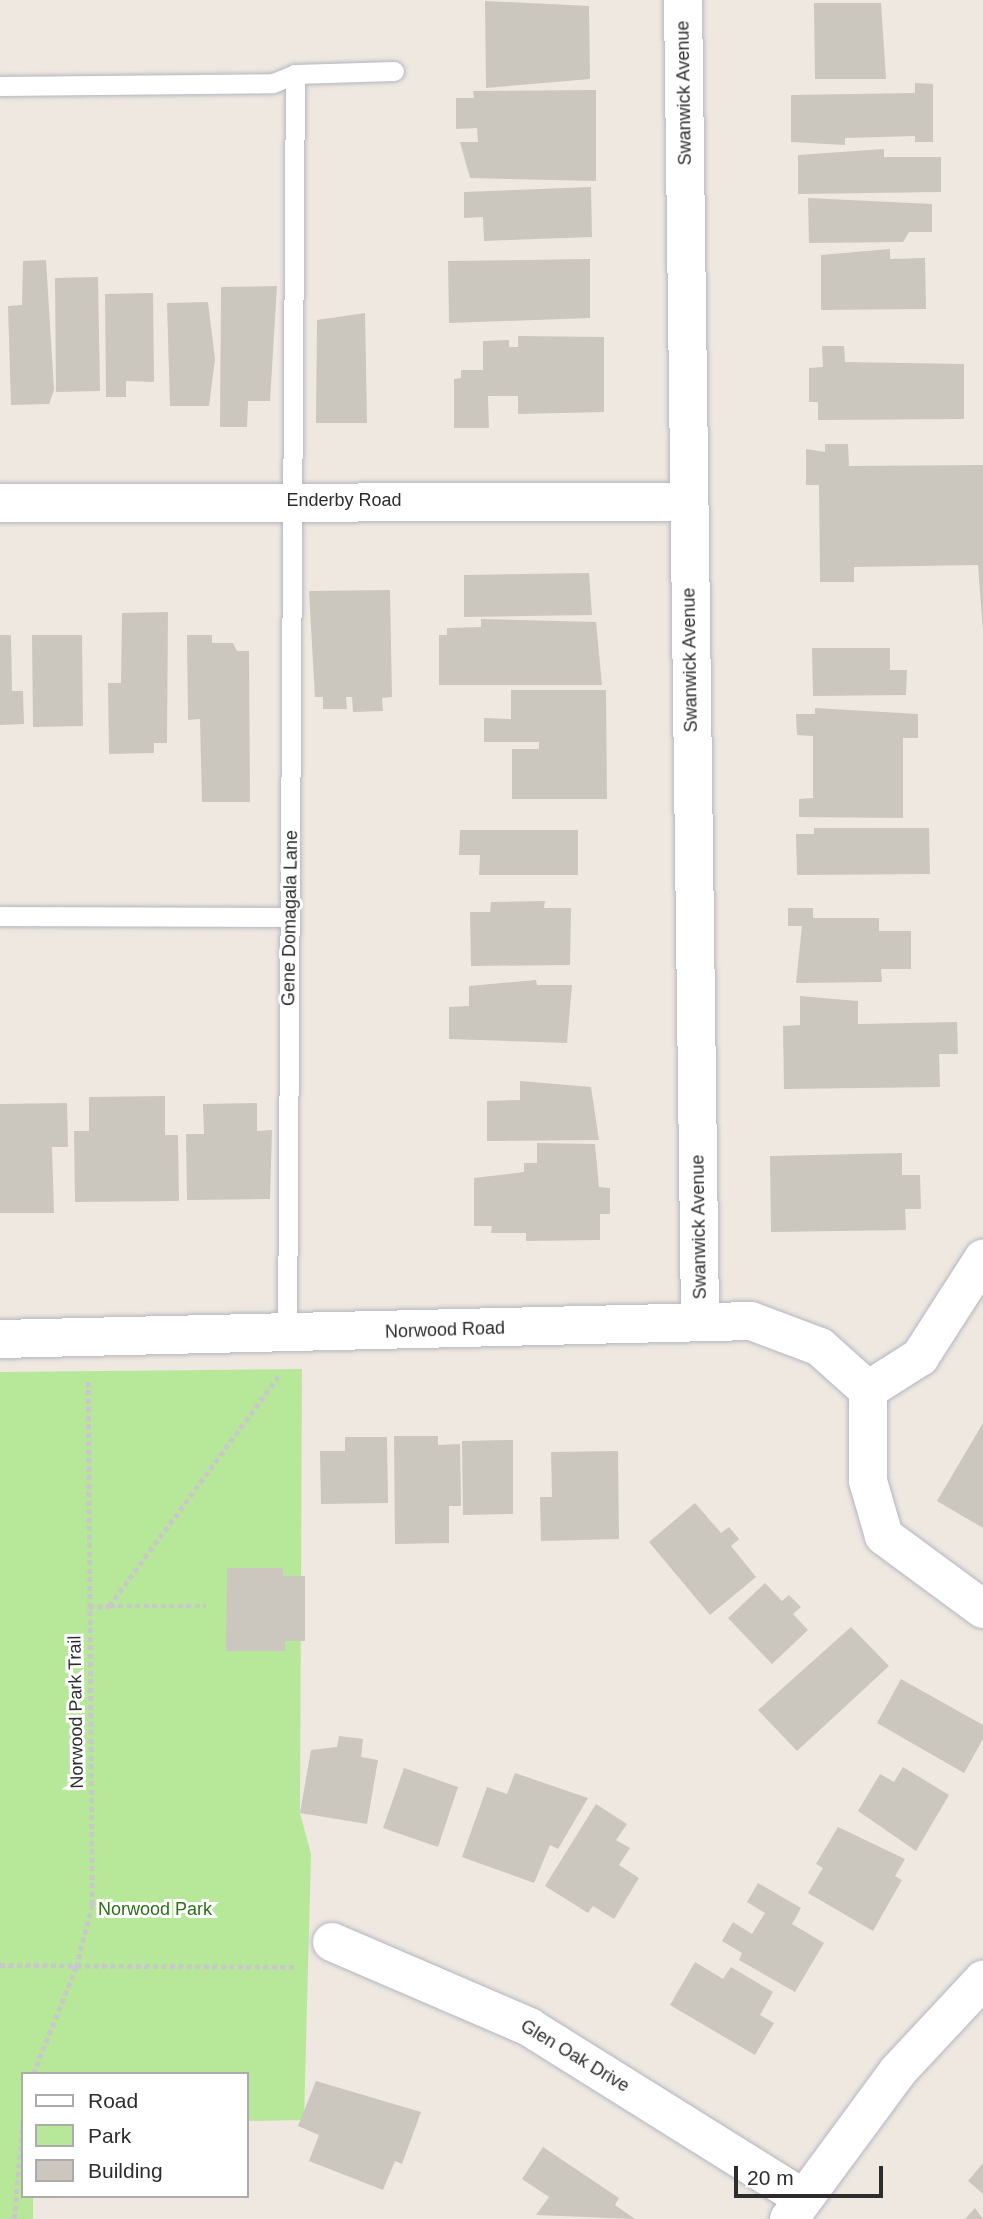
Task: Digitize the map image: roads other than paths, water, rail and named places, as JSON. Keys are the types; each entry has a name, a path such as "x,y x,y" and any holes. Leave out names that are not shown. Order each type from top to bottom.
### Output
{"street":[{"name":"Swanwick Avenue","path":"683,0 700,1320"},
{"name":"Enderby Road","path":"0,503 296,499 688,502"},
{"path":"983,1259 920,1357 868,1390 867,1481 884,1536 983,1609"},
{"name":"Norwood Road","path":"0,1339 287,1336 700,1320 751,1321 820,1347 868,1390"},
{"name":"Glen Oak Drive","path":"320,1954 529,2026 796,2209 898,2071 983,1980"}],"lane":[{"path":"0,86 273,83 295,74 394,71"},
{"name":"Gene Domagala Lane","path":"287,1336 289,917 296,499 295,74"},
{"path":"0,916 289,917"}],"park label":[{"name":"Norwood Park","path":"155,1909"}]}
